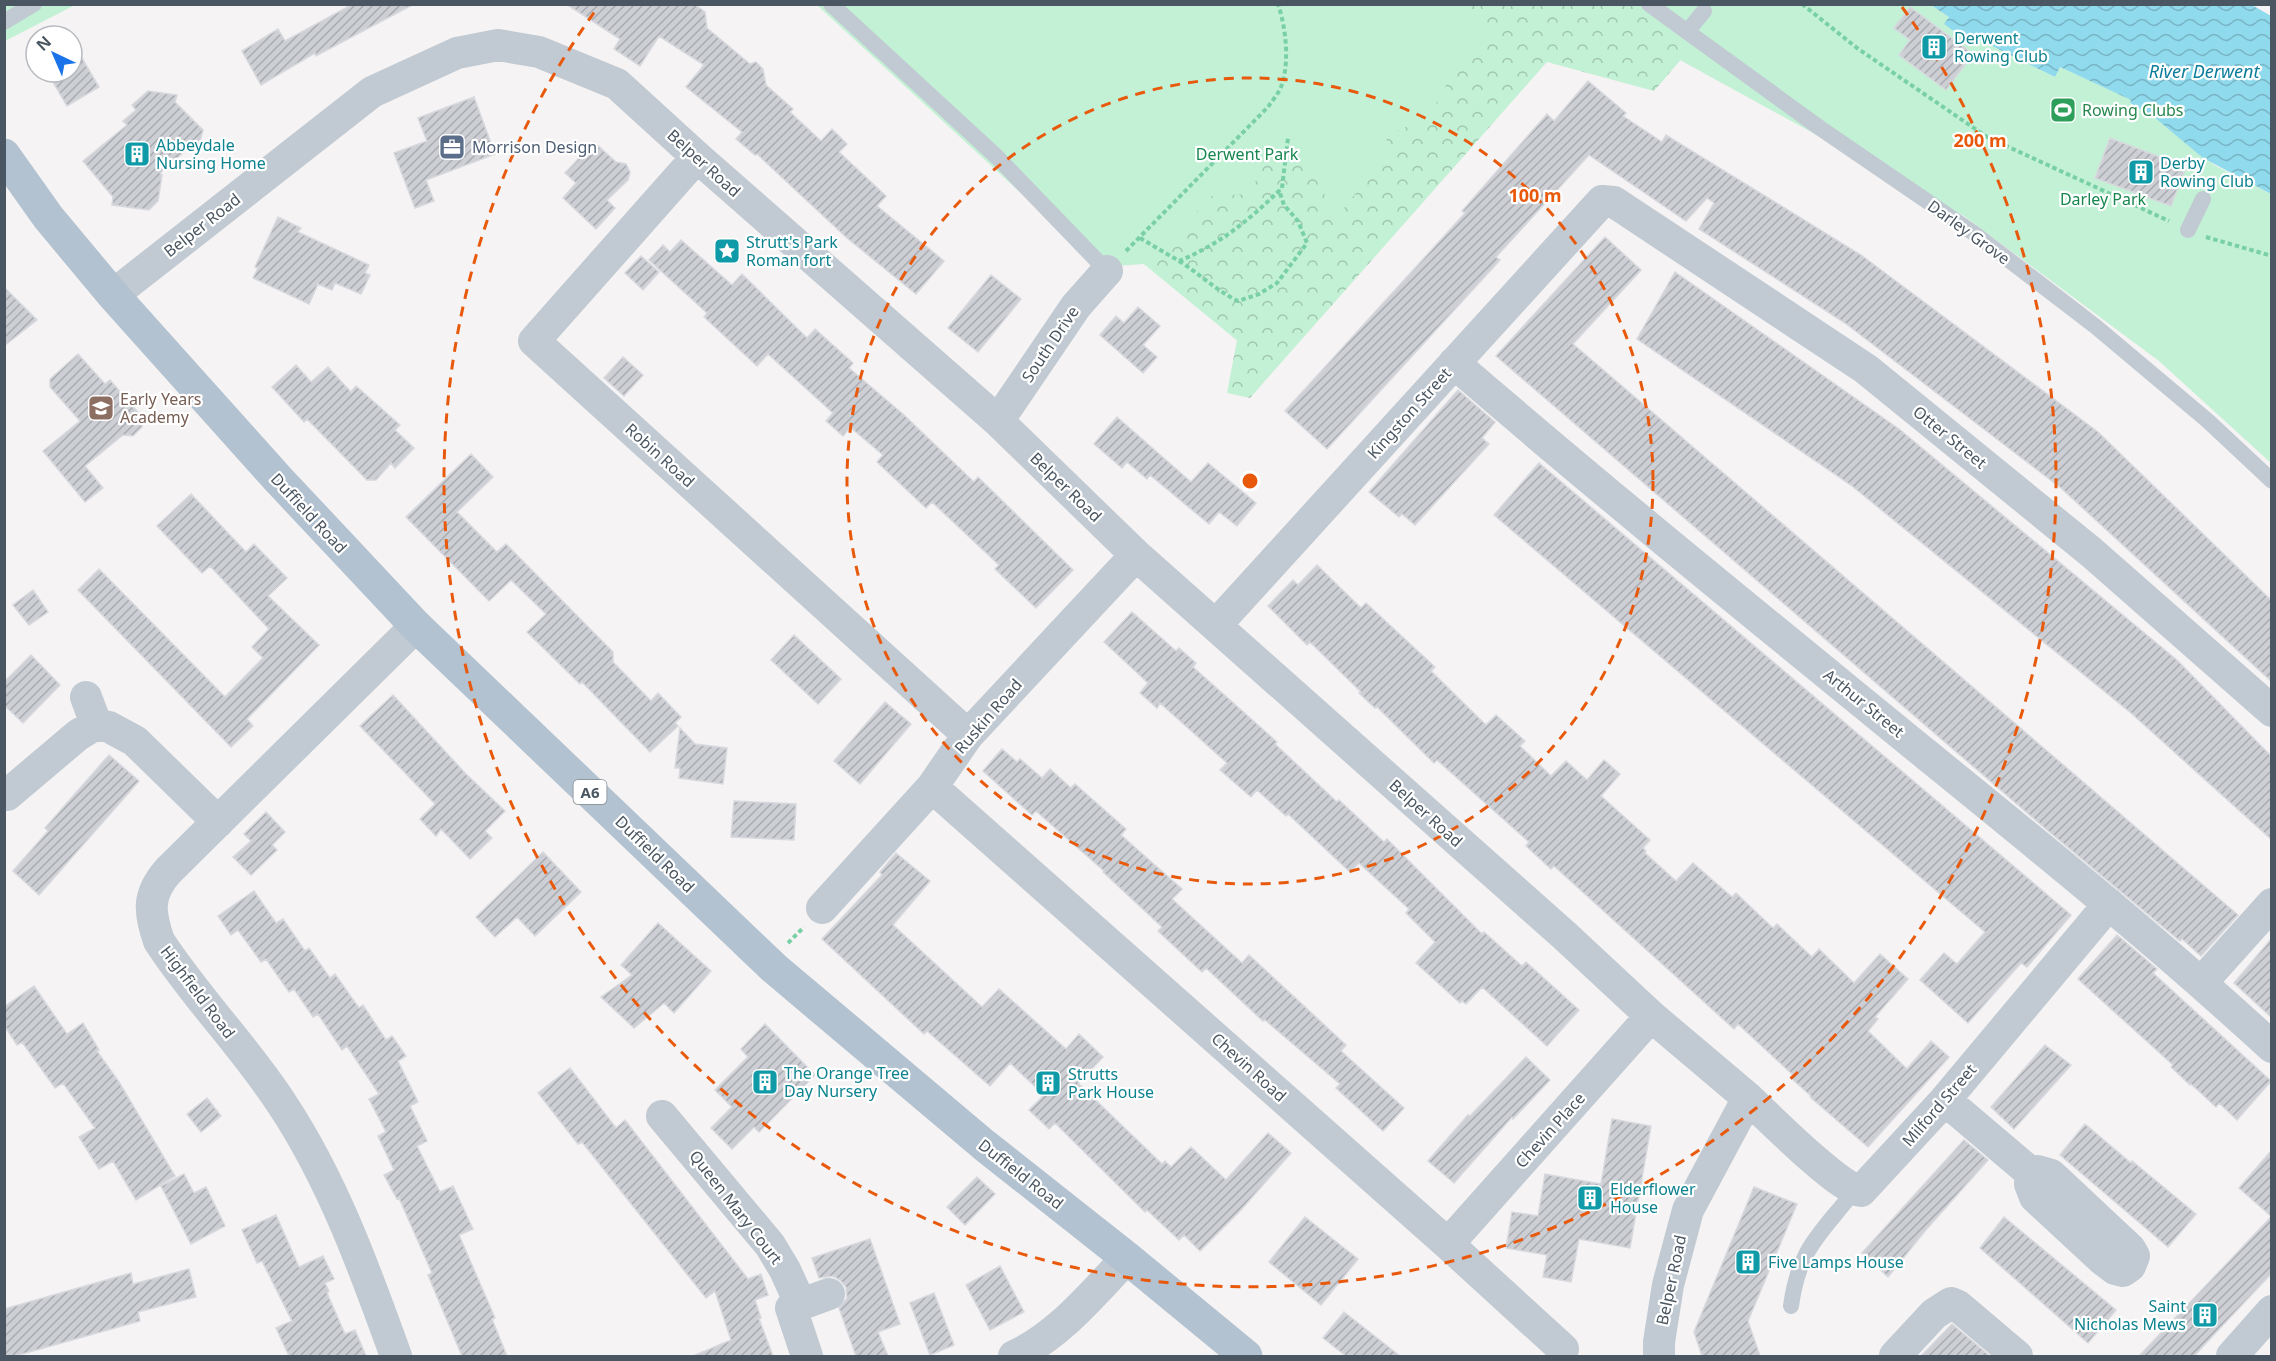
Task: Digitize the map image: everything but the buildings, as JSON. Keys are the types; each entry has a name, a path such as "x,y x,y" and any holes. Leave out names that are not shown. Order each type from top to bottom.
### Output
{"main road":[{"name":"Duffield Road","path":"4,155 48,217 113,295 278,479 416,626 774,968 984,1145 1246,1356"}],"street":[{"name":"Belper Road","path":"113,295 372,92 457,53 498,45 539,52 617,84 998,422 1136,555 1651,1016 1748,1098 1688,1210 1668,1285 1659,1356"},
{"name":"Robin Road","path":"697,157 534,341 968,735"},
{"name":"Kingston Street","path":"1216,625 1602,201"},
{"name":"Otter Street","path":"1602,201 1614,202 1866,369 2091,552 2271,711"},
{"name":"South Drive","path":"998,422 1076,306 1107,271"},
{"name":"Arthur Street","path":"1454,363 1767,625 2109,904 2202,983 2271,1047"},
{"name":"Ruskin Road","path":"814,916 932,787 968,735 1136,555"},
{"name":"Highfield Road","path":"396,1356 368,1278 312,1152 281,1103 164,948 156,931 152,910 154,891 168,871 416,626"},
{"path":"8,795 78,735 91,711 109,727 135,741 219,822"},
{"name":"Chevin Road","path":"932,787 1448,1244 1563,1349"},
{"name":"Milford Street","path":"1854,1191 1865,1188 1945,1100 2109,904"},
{"path":"2202,983 2271,904"},
{"name":"Chevin Place","path":"1448,1244 1651,1016"},
{"path":"1748,1098 1835,1177 1854,1191"},
{"path":"1945,1100 2031,1173"},
{"name":"Queen Mary Court","path":"662,1116 770,1245 786,1270 815,1300 791,1308 807,1356"},
{"path":"1014,1356 1032,1348 1055,1330 1127,1258"},
{"path":"1895,1356 1934,1314 1951,1303 1958,1306 2017,1356"},
{"path":"2232,1356 2271,1311"}],"lane":[{"path":"4,22 34,4"},
{"path":"831,4 997,157 1107,271"},
{"name":"Darley Grove","path":"1649,4 1820,128 1975,234 2086,319 2208,421 2271,481"},
{"path":"1687,32 1704,11"},
{"path":"2188,230 2203,199"},
{"path":"1791,1306 1795,1279 1810,1244 1854,1191"}],"path":[{"path":"1107,271 1268,107 1281,86 1285,46 1278,4"},
{"path":"1802,4 1857,48 1987,137 2188,230 2237,248 2271,256"},
{"path":"1179,261 1207,249 1234,231 1279,190 1285,169 1288,138"},
{"path":"1140,238 1197,272 1218,292 1238,301 1259,294 1277,283 1307,243 1298,221 1284,206 1279,190"},
{"path":"787,945 814,916"}],"green space":[{"path":"5,5 75,5 38,24 24,24 24,31 5,41"},
{"path":"817,5 1931,5 1949,17 1955,32 1984,42 2055,77 2060,67 2132,100 2130,104 2154,117 2214,165 2271,194 2271,463 2159,361 1964,216 1589,10 1261,360 1144,264 1101,267"},
{"path":"1461,5 1639,5 1690,49 1654,91 1547,62 1250,398 1227,393 1237,340 1144,264 1212,196 1250,194 1268,152 1297,155 1319,176 1333,222 1374,170 1389,134 1428,118 1454,71 1492,40"}],"water":[{"name":"River Derwent","path":"1931,5 2252,5 2271,16 2271,194 2203,158 2154,117 2130,103 2131,100 2060,67 2055,77 1984,42 1955,32 1944,24 1949,17"}],"place":[{"name":"Derwent Rowing Club","path":"1934,47"},
{"name":"Rowing Clubs","path":"2063,110"},
{"name":"Morrison Design","path":"452,147"},
{"name":"Abbeydale Nursing Home","path":"137,154"},
{"name":"Derby Rowing Club","path":"2141,172"},
{"name":"Strutt's Park Roman fort","path":"727,251"},
{"name":"Early Years Academy","path":"101,408"},
{"name":"The Orange Tree Day Nursery","path":"765,1082"},
{"name":"Strutts Park House","path":"1048,1083"},
{"name":"Elderflower House","path":"1590,1198"},
{"name":"Five Lamps House","path":"1748,1262"},
{"name":"Saint Nicholas Mews","path":"2205,1315"}],"park label":[{"name":"Derwent Park","path":"1247,154"},
{"name":"Darley Park","path":"2103,199"}]}
